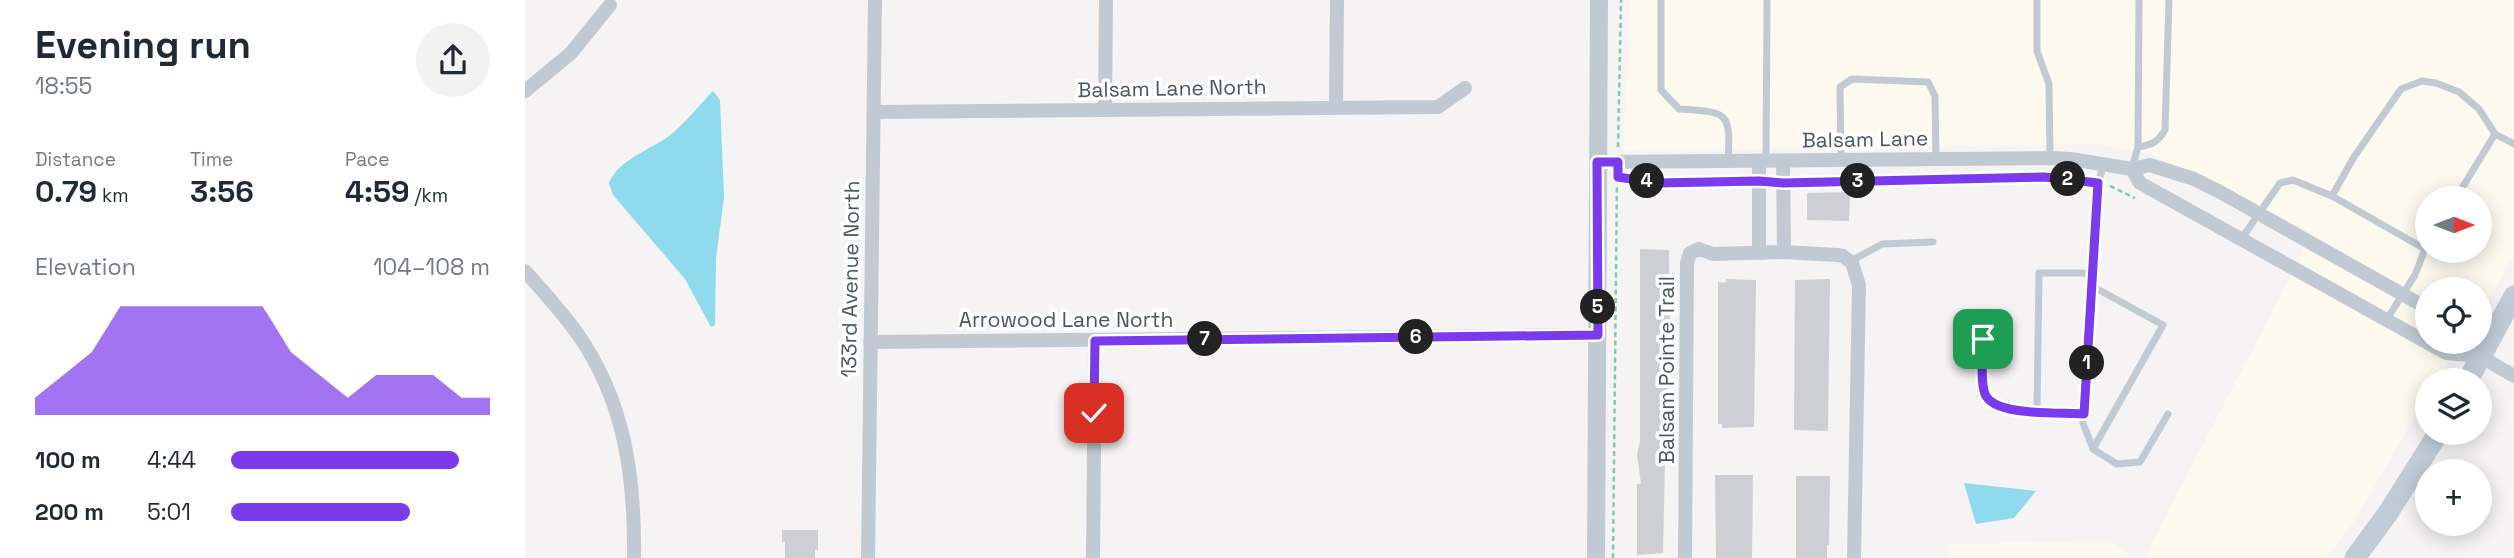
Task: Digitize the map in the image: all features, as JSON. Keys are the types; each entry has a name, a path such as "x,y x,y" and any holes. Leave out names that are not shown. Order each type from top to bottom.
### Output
{"main road":[{"path":"2492,326 2514,296"},
{"path":"2355,558 2388,513 2431,445"}],"street":[{"name":"133rd Avenue North","path":"868,558 875,0"},
{"path":"1105,110 1107,0"},
{"path":"1336,106 1337,0"},
{"path":"1597,558 1599,0"},
{"path":"525,91 571,53 610,5"},
{"name":"Balsam Lane North","path":"874,112 1438,107 1465,88"},
{"name":"Balsam Lane","path":"1597,162 2050,159 2104,163 2132,169 2150,165 2194,179 2415,302"},
{"path":"1759,253 1759,181 1762,161"},
{"path":"1783,161 1784,252"},
{"path":"2132,169 2140,183 2415,336"},
{"name":"Balsam Pointe Trail","path":"1685,558 1688,259 1692,251 1699,249 1713,254 1784,252 1837,255 1850,261"},
{"path":"1850,261 1859,285 1854,558"},
{"path":"525,271 577,334 603,380 617,416 630,466 635,510 635,558"},
{"name":"Arrowood Lane North","path":"870,342 1598,335"},
{"path":"1093,558 1095,341"},
{"path":"2482,354 2514,376"}],"lane":[{"path":"1661,0 1661,90 1679,109 1715,111 1724,118 1730,132 1728,162"},
{"path":"1762,161 1767,0"},
{"path":"2037,0 2037,51 2049,84 2050,159"},
{"path":"2132,169 2138,147 2139,0"},
{"path":"2138,147 2161,139 2165,130 2169,0"},
{"path":"1841,161 1840,87 1852,79 1928,82 1935,96 1936,159"},
{"path":"2332,196 2354,157 2401,89 2422,81 2459,92 2479,109 2495,134 2514,144"},
{"path":"2463,186 2495,134"},
{"path":"2104,163 2098,183 2083,422 2093,449 2117,464 2140,462 2168,414"},
{"path":"2242,238 2280,183 2293,180 2332,196 2415,241"},
{"path":"1850,261 1882,244 1933,243"},
{"path":"2387,320 2420,263"},
{"path":"2037,411 2039,273 2092,273"},
{"path":"2092,286 2163,325 2093,449"},
{"path":"1983,339 1984,393 1989,401 2000,408 2014,411 2084,414"}],"path":[{"path":"1613,558 1621,0"},
{"path":"1618,177 1658,183 1759,181"},
{"path":"1783,183 2044,177 2115,187 2137,199"}],"shaded area":[{"path":"1629,0 2514,0 2514,256 2492,293 2492,277 2415,277 2415,354 2454,354 2445,368 2415,368 2415,417 2353,523 2326,558 2144,558 2313,233 2150,154 2096,144 1623,151"},
{"path":"2109,541 2133,558 1948,558 1948,544"}],"water":[{"path":"713,91 720,100 724,197 716,259 715,325 711,327 685,279 613,195 609,183 621,166 674,132"},
{"path":"1964,483 2036,491 2014,518 1976,524"}],"building":[{"path":"1850,192 1849,221 1807,220 1807,193"},
{"path":"1640,249 1669,250 1670,345 1663,553 1637,555 1637,484 1641,484 1637,454 1640,441"},
{"path":"1726,279 1756,280 1754,427 1722,428 1722,424 1718,424 1718,282 1725,283"},
{"path":"1830,279 1828,431 1794,430 1795,280"},
{"path":"1715,475 1753,475 1752,558 1716,558"},
{"path":"1796,476 1830,476 1827,558 1796,558"},
{"path":"782,530 818,530 818,550 815,550 815,558 785,558"}],"route":[{"path":"1094,413 1095,341 1598,335 1597,162 1618,162 1618,177 1658,183 2044,177 2098,183 2084,414 2014,411 2000,408 1989,401 1984,393 1983,339"}]}
